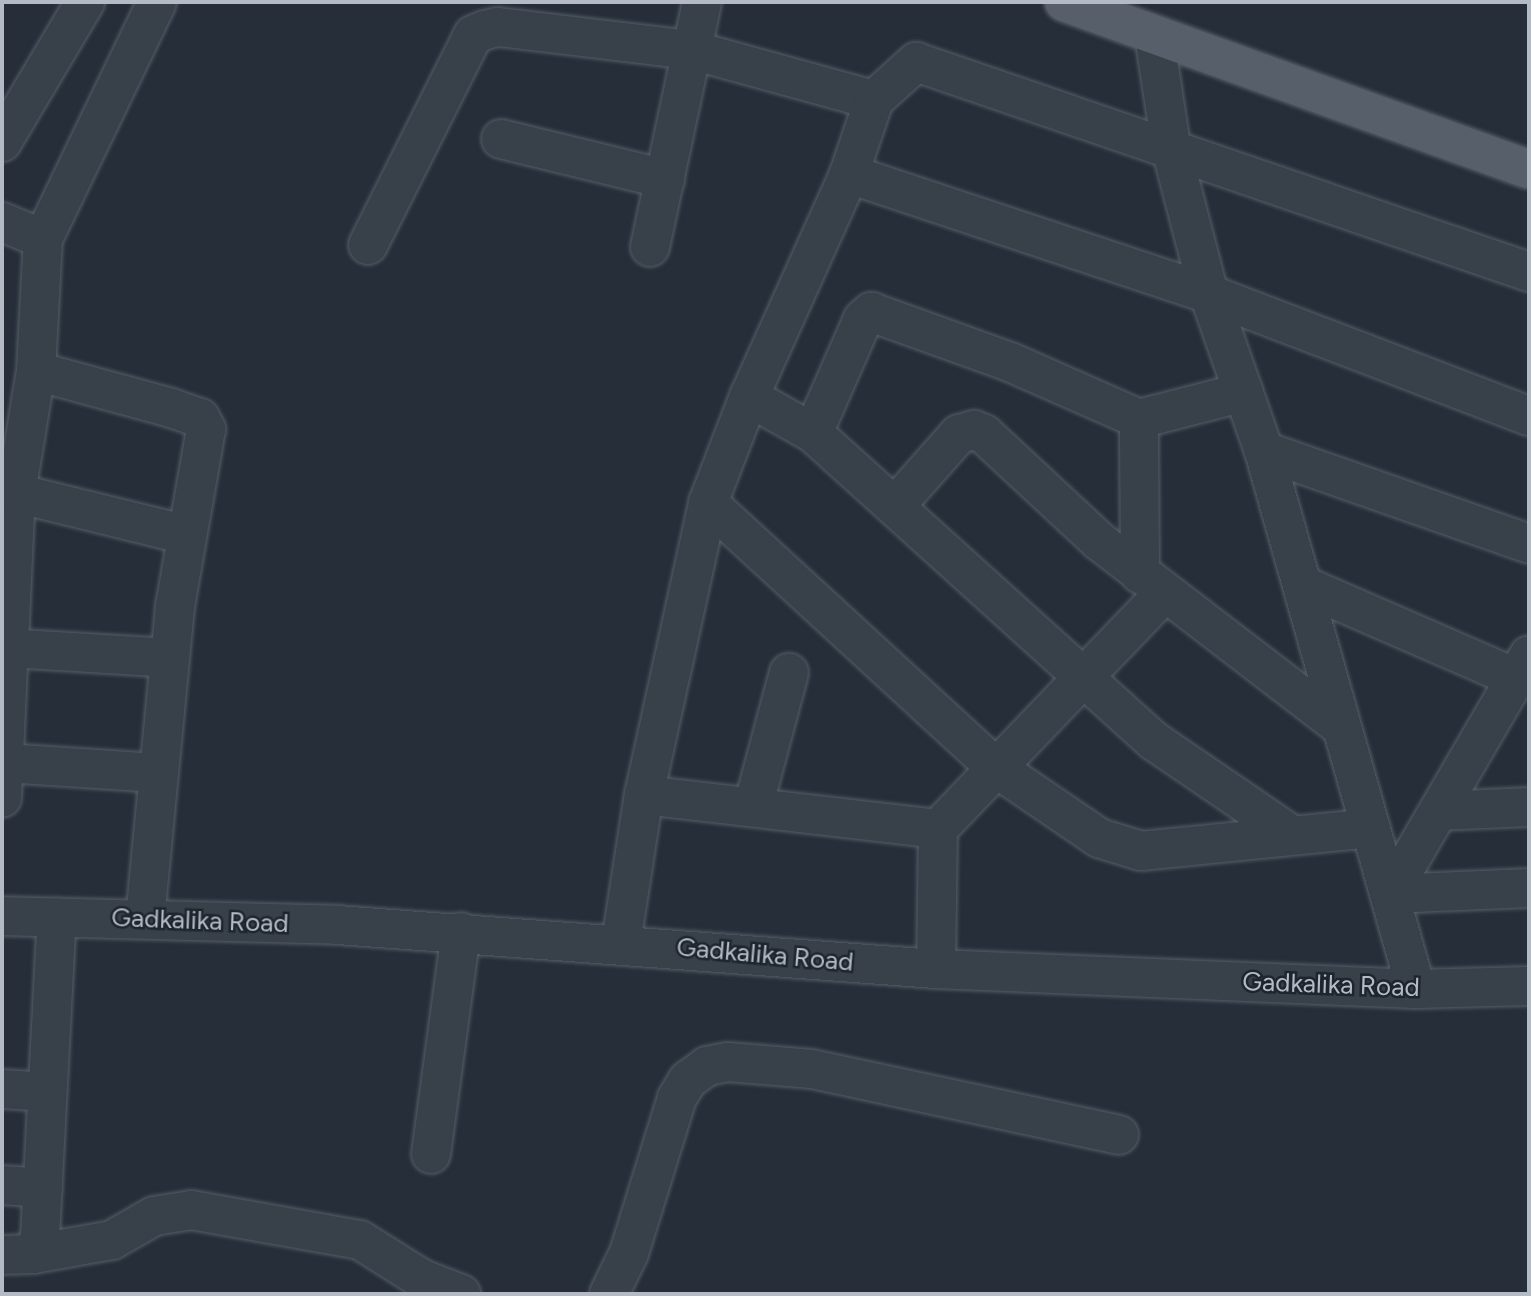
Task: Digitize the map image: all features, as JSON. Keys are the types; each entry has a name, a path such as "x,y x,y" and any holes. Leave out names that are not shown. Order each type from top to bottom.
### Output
{"main road":[{"path":"1064,2 1529,169"}],"street":[{"path":"2,142 85,2"},
{"path":"157,2 43,239 36,371 16,493 7,648 4,780 157,773"},
{"path":"650,247 702,2"},
{"path":"368,245 473,35 498,27 692,50 874,100"},
{"path":"1154,36 1172,152 1209,294 1264,451 1416,989"},
{"path":"621,943 644,795 708,503 749,397 849,174 874,100 916,62 1172,152 1529,272"},
{"path":"501,139 665,179"},
{"path":"849,174 1209,294 1529,416"},
{"path":"2,222 43,239"},
{"path":"813,433 863,319 871,313 1010,362 1139,419 1244,392"},
{"path":"36,371 200,418 206,429 207,445 187,536 170,658 145,919"},
{"path":"749,397 813,433 1083,674 1154,741 1292,835"},
{"path":"936,969 938,829 1083,674 1152,583 1139,419"},
{"path":"895,506 942,447 959,434 974,430 984,434 1152,583 1341,727"},
{"path":"1264,451 1529,544"},
{"path":"16,493 187,536"},
{"path":"708,503 995,767 1121,849 1141,851 1371,828"},
{"path":"1302,585 1522,666 1390,894"},
{"path":"7,648 170,658"},
{"path":"753,807 789,673"},
{"path":"644,795 938,829"},
{"path":"1439,811 1529,807"},
{"path":"1390,894 1529,888"},
{"name":"Gadkalika Road","path":"2,916 461,932 936,969 1416,989 1529,986"},
{"path":"17,1254 40,1237 57,917"},
{"path":"431,1154 461,932"},
{"path":"609,1294 629,1253 677,1098 688,1080 707,1066 728,1062 811,1069 1119,1135"},
{"path":"2,1089 47,1092"},
{"path":"2,1185 43,1188"},
{"path":"17,1254 113,1240 154,1216 191,1210 360,1240 422,1279 461,1294"}]}
